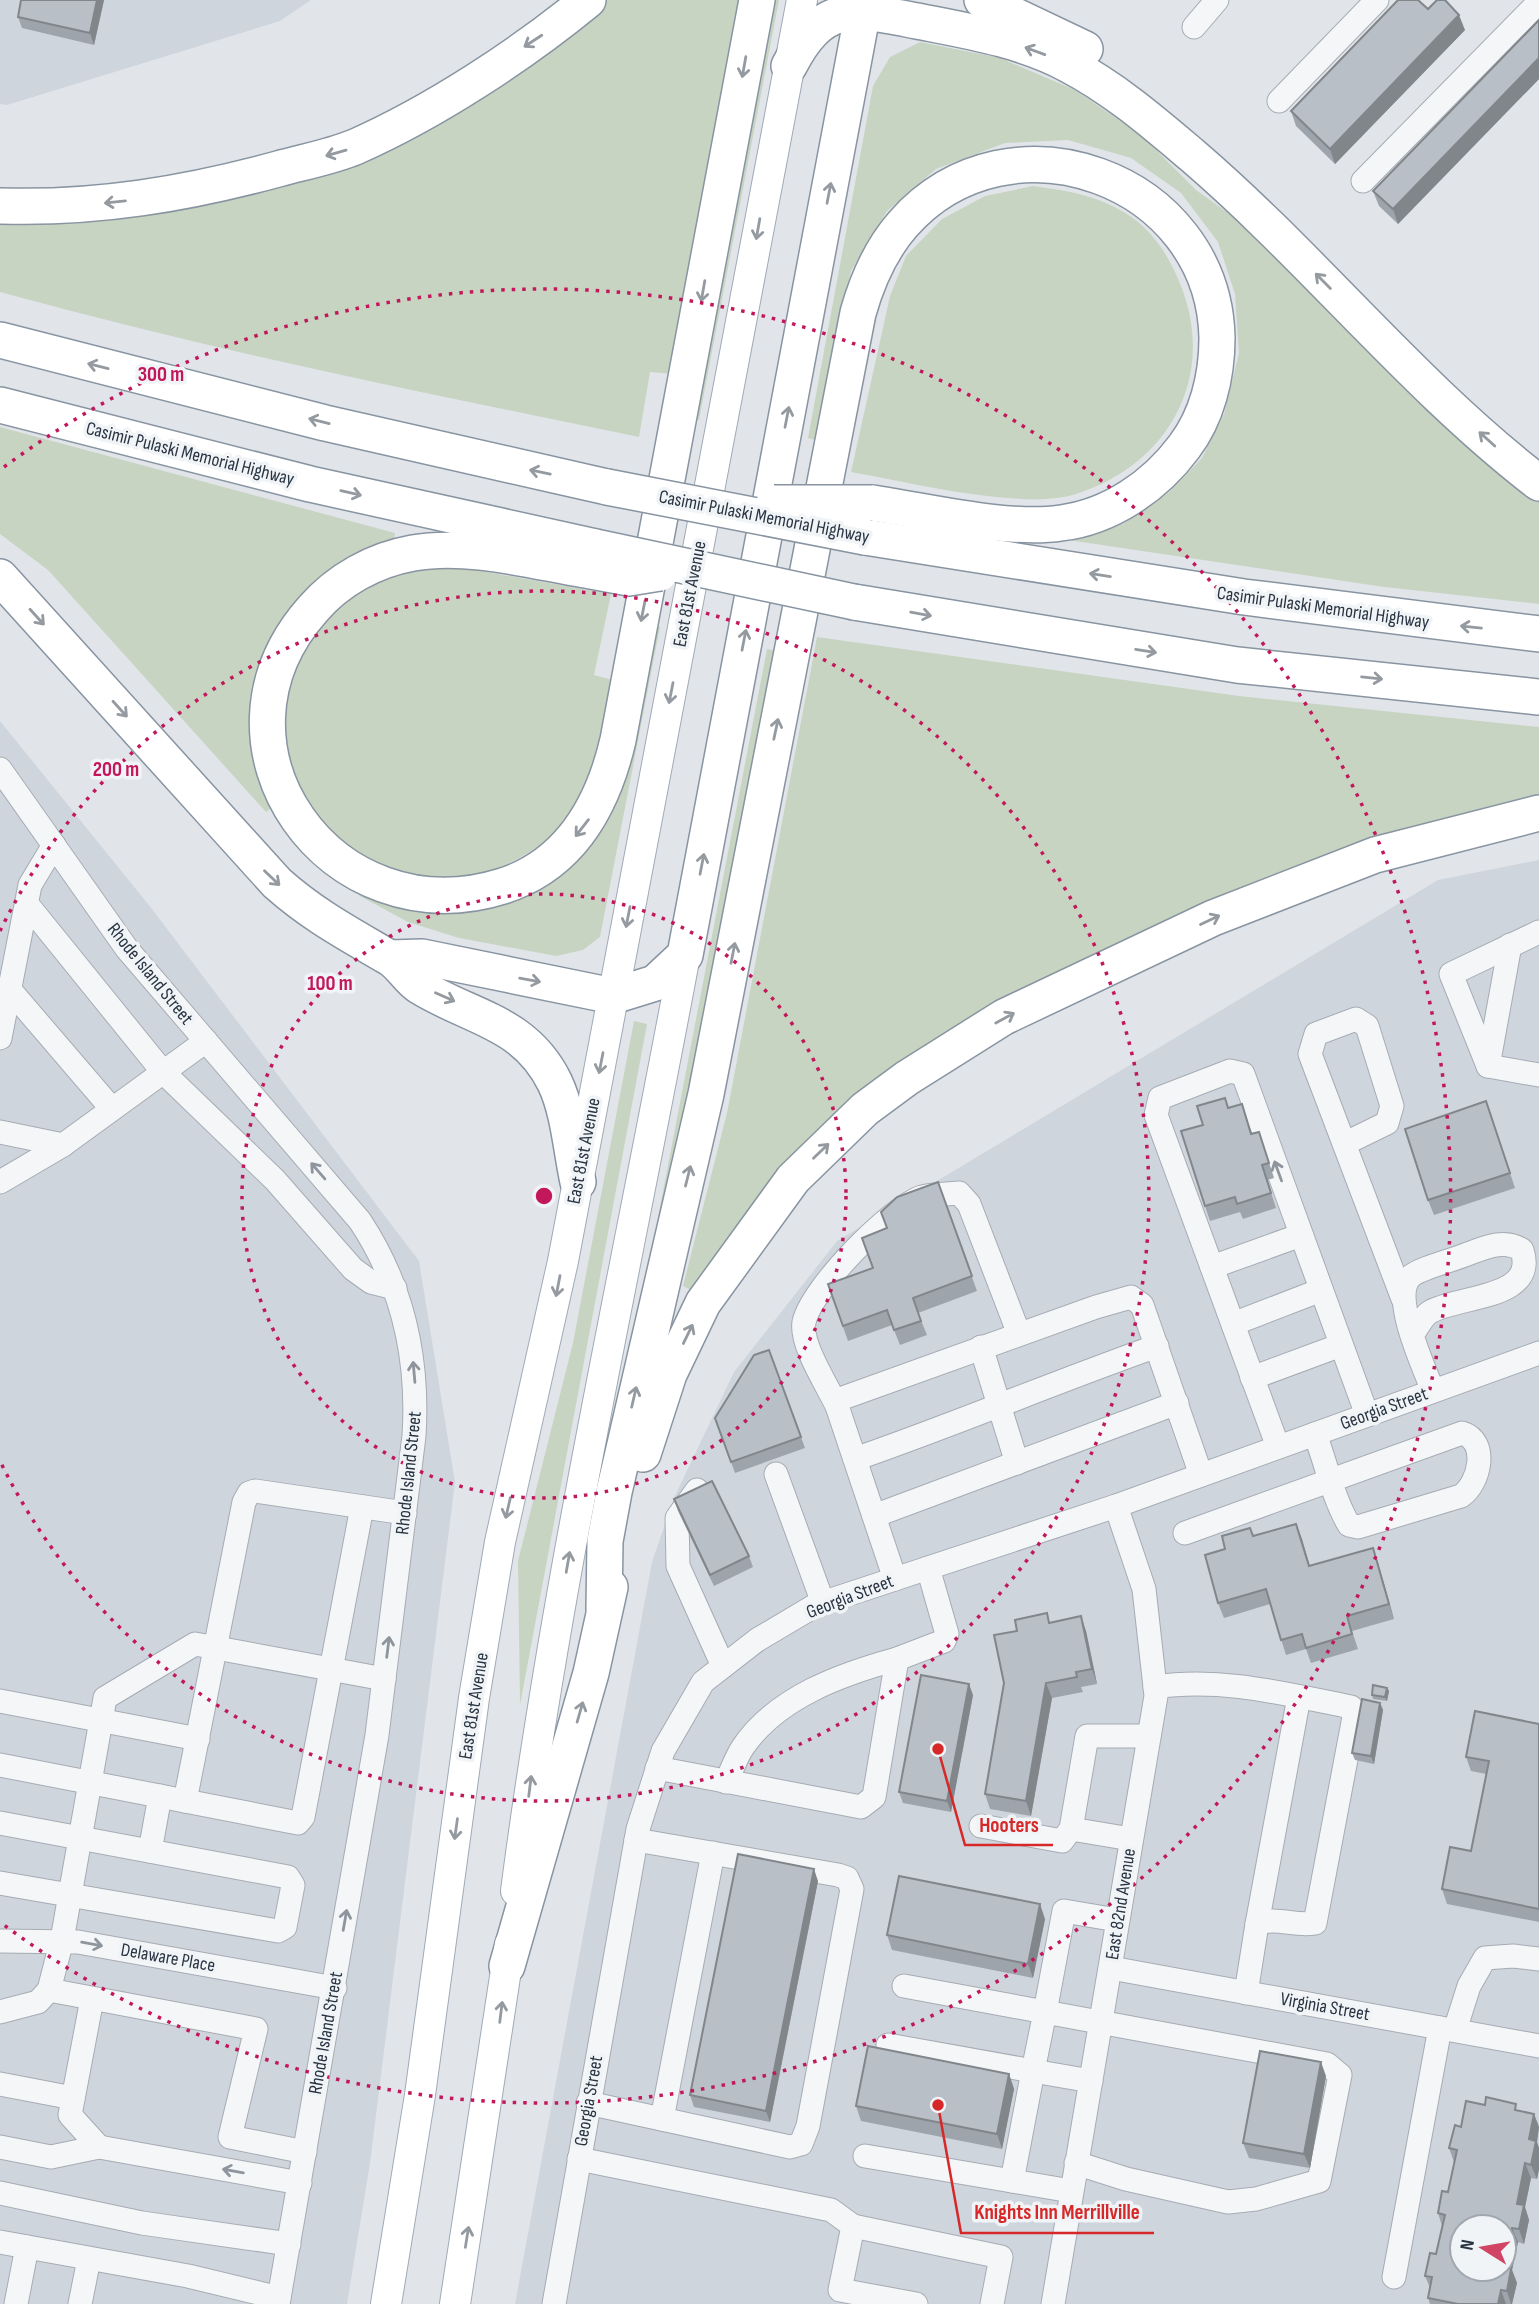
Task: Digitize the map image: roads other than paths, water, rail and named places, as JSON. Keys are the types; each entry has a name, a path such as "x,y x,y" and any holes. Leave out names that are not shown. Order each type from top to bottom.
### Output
{"highway":[{"path":"0,206 65,206 185,192 352,148 425,112 588,0"},
{"path":"594,559 446,550 412,553 377,564 327,593 301,622 284,652 269,710 269,739 282,793 314,839 332,858 378,884 407,892 459,896 488,891 514,883 568,846 587,824 600,800 618,740 757,0"},
{"path":"982,0 1075,43 1129,78 1161,103 1230,188"},
{"path":"391,958 422,957 613,996 655,983 685,955 864,6"},
{"path":"789,66 808,33 818,24 864,6 1000,39 1067,63 1149,118 1230,188 1426,383 1539,483"},
{"path":"604,1609 605,1541 617,1479 706,1094 855,326 867,284 902,225 915,212 961,181 986,171 1020,164 1054,164 1086,170 1141,196 1172,225 1199,265 1210,292 1216,324 1217,358 1209,399 1194,434 1160,476 1114,506 1087,518 1061,523 1030,525 869,520"},
{"name":"Casimir Pulaski Memorial Highway","path":"0,340 338,426 683,503 869,520 1231,595 1406,620 1539,634"},
{"name":"Casimir Pulaski Memorial Highway","path":"0,405 594,559 701,567 854,601 1237,665 1539,697"},
{"path":"0,577 277,883 326,922 391,958 418,985 502,1027 536,1054 555,1084 561,1101 578,1182"},
{"path":"507,1966 587,1687 653,1418 669,1374 703,1303 793,1179 865,1109 907,1078 1004,1017 1213,918 1374,855 1539,813"}],"main road":[{"name":"East 81st Avenue","path":"386,2304 421,2095 472,1711 500,1542 550,1328 802,0"},
{"path":"456,2304 555,1631 685,955"}],"street":[{"path":"1194,27 1217,0"},
{"path":"1279,101 1377,0"},
{"path":"1363,181 1539,2"},
{"name":"Rhode Island Street","path":"0,769 127,949 360,1221 385,1263 395,1288 412,1352 416,1404 384,1679 335,1988 279,2301"},
{"path":"0,1038 30,885 54,845"},
{"path":"27,904 163,1072 275,1180 353,1269 370,1282 395,1288"},
{"path":"1489,1066 1451,974 1539,932"},
{"path":"1489,1066 1510,945"},
{"path":"9,990 112,1109"},
{"path":"1344,1144 1387,1123 1392,1107 1367,1026 1356,1019 1316,1034 1310,1054 1344,1144 1403,1299 1433,1391"},
{"path":"0,1182 63,1145 205,1041"},
{"path":"1489,1066 1539,1075"},
{"path":"1278,1447 1156,1115 1160,1098 1230,1071 1243,1074 1367,1415"},
{"path":"0,1132 63,1145"},
{"path":"895,1579 837,1406 804,1338 804,1320 849,1256 887,1217 922,1197 959,1193 970,1204 1019,1334"},
{"path":"1212,1267 1301,1235"},
{"path":"1403,1299 1403,1289 1411,1276 1492,1245 1513,1244 1522,1250 1526,1261 1524,1272 1514,1285 1428,1313 1413,1334"},
{"path":"1233,1324 1321,1290"},
{"path":"837,1406 840,1399 860,1389 1131,1297 1142,1305 1201,1475"},
{"path":"1252,1378 1341,1345"},
{"path":"855,1459 1001,1405 1040,1387 1157,1346"},
{"path":"981,1347 1017,1463"},
{"name":"Georgia Street","path":"554,2304 636,1840 663,1751 703,1682 757,1640 823,1603 1116,1506 1539,1353"},
{"path":"874,1516 1177,1404"},
{"path":"1185,1532 1331,1478 1462,1433 1474,1439 1480,1456 1468,1491 1461,1496 1370,1526 1349,1525 1331,1478 1315,1434"},
{"path":"776,1474 823,1603"},
{"path":"697,1490 677,1518 678,1566 723,1666"},
{"path":"185,1801 244,1502 249,1493 255,1491 405,1513"},
{"name":"East 82nd Avenue","path":"1054,2304 1149,1736 1155,1686 1144,1589 1116,1506"},
{"path":"0,1765 293,1824 303,1818 362,1507"},
{"path":"726,1782 743,1747 780,1711 837,1678 944,1641 947,1634 928,1568"},
{"path":"0,2012 38,2002 49,1990 62,1940 106,1699 195,1644 384,1679"},
{"path":"657,1768 861,1807 874,1797 897,1659"},
{"path":"1155,1686 1179,1683 1238,1685 1350,1707 1354,1717 1315,1923 1304,1925 1268,1920 1257,1924"},
{"path":"1246,1993 1299,1697"},
{"path":"0,1701 198,1739"},
{"path":"981,1826 1062,1840 1071,1829 1087,1736 1149,1736"},
{"path":"150,1851 160,1796"},
{"path":"0,1823 288,1877 293,1885 285,1927 278,1931 0,1883"},
{"path":"1071,1829 1131,1839"},
{"path":"588,2103 790,2147 801,2144 808,2126 852,1889 847,1878 838,1875 636,1840"},
{"path":"662,2119 713,1853"},
{"path":"1038,1906 1117,1920"},
{"path":"1012,2181 1064,1911"},
{"name":"Delaware Place","path":"0,1941 62,1940 335,1988"},
{"path":"1394,2277 1448,2029 1485,1958 1513,1956 1539,1959"},
{"name":"Virginia Street","path":"1111,1968 1539,2046"},
{"path":"904,1986 1314,2061 1327,2064 1340,2075 1319,2181 1310,2186 1256,2199 1228,2202 1126,2179 1076,2163"},
{"path":"49,1990 256,2029 230,2137 305,2152"},
{"path":"92,1999 70,2115 99,2147"},
{"path":"888,2045 1091,2081"},
{"path":"0,2084 73,2098"},
{"path":"0,2147 51,2157 99,2147 300,2183"},
{"path":"865,2156 1071,2191"},
{"path":"579,2159 831,2210 853,2226 1001,2257 992,2304"},
{"path":"0,2193 142,2222 289,2244"},
{"path":"853,2226 840,2290 916,2304"},
{"path":"0,2242 89,2259 211,2293 279,2301"},
{"path":"16,2304 26,2247"},
{"path":"80,2304 89,2259"}],"place":[{"name":"Hooters","path":"938,1749"},
{"name":"Knights Inn Merrillville","path":"938,2105"}]}
